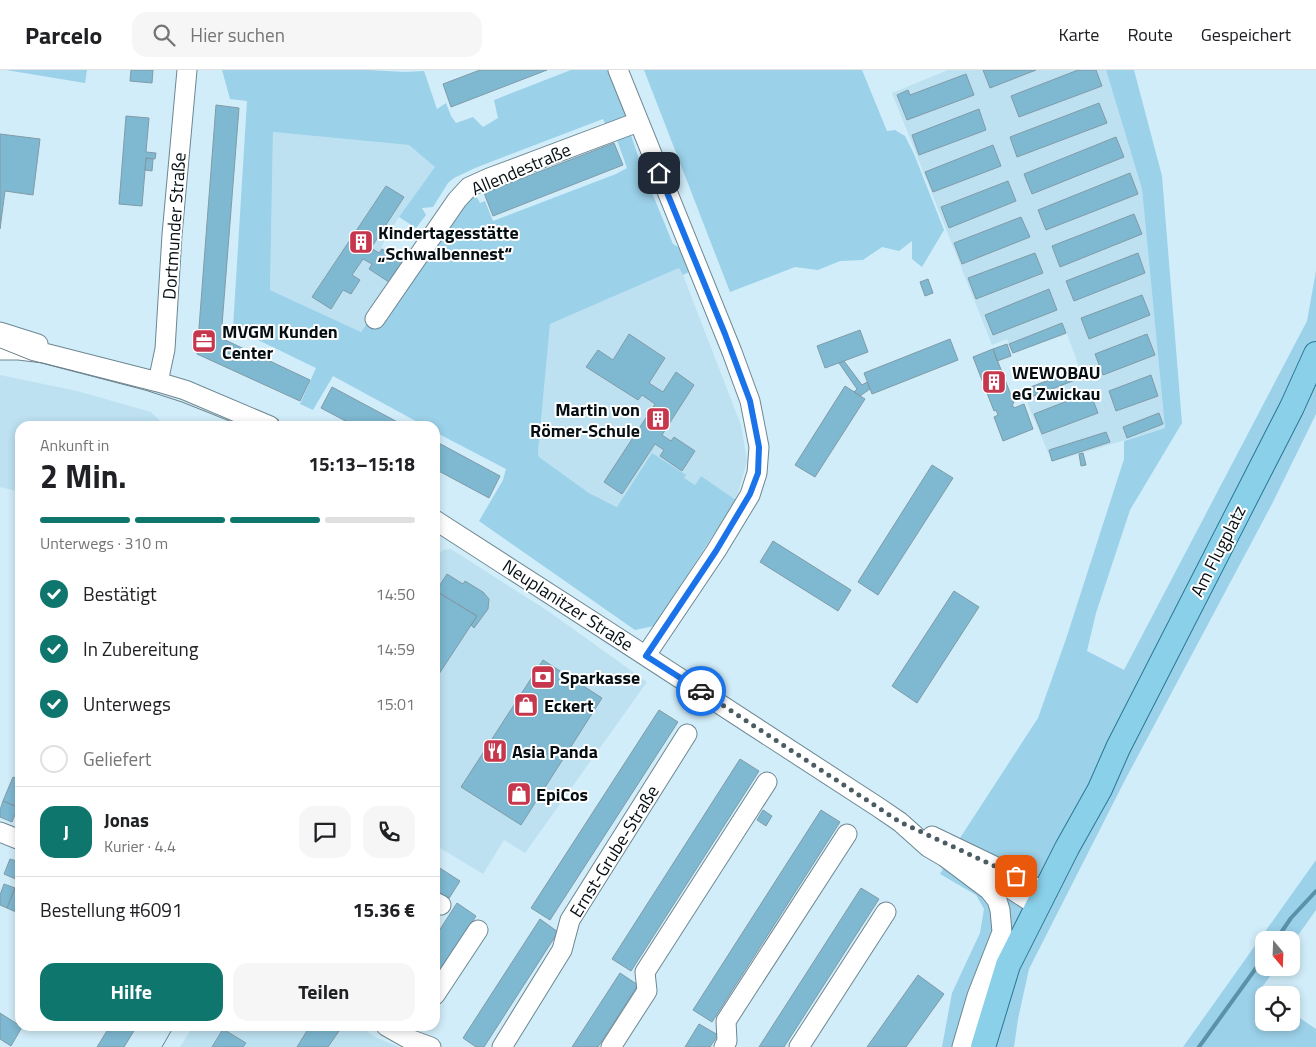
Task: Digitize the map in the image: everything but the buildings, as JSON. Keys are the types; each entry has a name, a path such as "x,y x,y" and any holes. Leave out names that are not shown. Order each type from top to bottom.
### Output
{"main road":[{"name":"Am Flugplatz","path":"1034,902 1097,777 1118,748 1292,407 1316,354"},
{"path":"966,1047 990,972 1016,916 1034,902"},
{"path":"983,1047 1008,965 1034,902"}],"street":[{"name":"Dortmunder Straße","path":"158,382 165,350 172,235 187,70"},
{"path":"618,70 732,352 750,401 759,447 758,473 750,494 716,551 646,656"},
{"name":"Allendestraße","path":"376,320 457,200 469,187 638,122"},
{"path":"0,332 47,346 74,359"},
{"path":"0,350 19,350 74,359 158,382 186,390 258,421"},
{"name":"Neuplanitzer Straße","path":"440,528 646,656 900,822 1016,876 1034,902"},
{"name":"Ernst-Grube-Straße","path":"502,1047 562,950 570,920 686,734"},
{"path":"610,1047 647,991 645,972 767,782"},
{"name":"Neuplanitzer Straße","path":"900,822 928,847 1034,902"},
{"path":"0,832 15,838"},
{"path":"724,1047 727,1041 726,1021 847,834"},
{"name":"Neuplanitzer Straße","path":"945,857 989,890 997,900 1002,920 1002,932 982,980 962,1047"},
{"path":"799,1047 886,912"},
{"path":"440,987 478,930"},
{"path":"413,1033 431,1047"}],"shaded area":[{"path":"6,70 87,70 85,83"},
{"path":"222,70 424,71 437,109 446,103 456,123 473,117 483,127 498,118 494,100 571,70 614,70 627,116 606,125 603,119 475,168 454,178 448,183 433,207 422,208 426,215 416,228 399,217 435,167 409,145 273,132 270,290 361,332 473,190 480,203 485,201 493,221 616,174 627,168 617,140 631,135 642,168 673,244 683,250 691,271 683,275 679,268 550,324 538,453 539,457 589,493 617,507 652,453 686,475 684,478 695,485 701,476 736,500 654,626 635,630 479,521 503,480 506,469 440,435 440,421 416,421 333,376 313,410 300,404 316,368 233,328 247,101 230,99"},
{"path":"644,70 862,70 887,131 895,130 905,136 944,230 922,267 912,259 912,241 899,251 882,247 863,260 840,261 818,270 795,267 730,292"},
{"path":"948,70 1106,70 1142,189 1165,428 1052,462 1022,390 1079,367 1067,334 1012,354 1007,339 992,345 892,93"},
{"path":"1106,70 1134,70 1162,176 1182,423 1130,510 1096,613 1087,651 1124,670 1307,321 1316,271 1316,414 1272,504 1124,782 1029,969 1014,1047 942,1047 952,993 980,933 984,909 976,895 940,874 960,838 1038,718 1066,639 1124,459 1124,441 1165,428 1142,189"},
{"path":"273,132 409,145 436,167 399,217 381,247 405,264 361,332 270,290"},
{"path":"679,268 741,425 747,461 736,500 701,476 695,485 683,478 685,475 618,507 589,493 539,457 550,324"},
{"path":"0,375 77,391 151,412 160,421 15,421 15,491 0,487"},
{"path":"451,549 548,611 647,682 525,853 504,840 483,874 440,848 440,553 443,550"},
{"path":"1316,860 1316,910 1300,932 1266,931"},
{"path":"1255,946 1255,976 1270,976 1263,986 1255,986 1255,1031 1300,1031 1300,1018 1316,1029 1316,1047 1183,1047"},
{"path":"190,1031 366,1031 377,1038 399,1047 180,1047"}],"waterway":[{"path":"1282,931 1291,918 1316,891"},
{"path":"1199,1047 1255,969"}],"tram line":[{"path":"0,348 30,360 145,390 230,421"},
{"path":"162,1047 171,1031"}],"way so far":[{"path":"701,691 900,822 1016,876"}],"place":[{"name":"Kindertagesstätte „Schwalbennest“","path":"361,242"},
{"name":"MVGM Kunden Center","path":"204,341"},
{"name":"WEWOBAU eG Zwickau","path":"994,382"},
{"name":"Martin von Römer-Schule","path":"658,419"},
{"name":"Sparkasse","path":"543,677"},
{"name":"Eckert","path":"526,705"},
{"name":"Asia Panda","path":"495,751"},
{"name":"EpiCos","path":"519,794"}],"route":[{"path":"659,173 725,334 750,401 759,447 758,473 750,494 716,551 646,656 701,691"}]}
